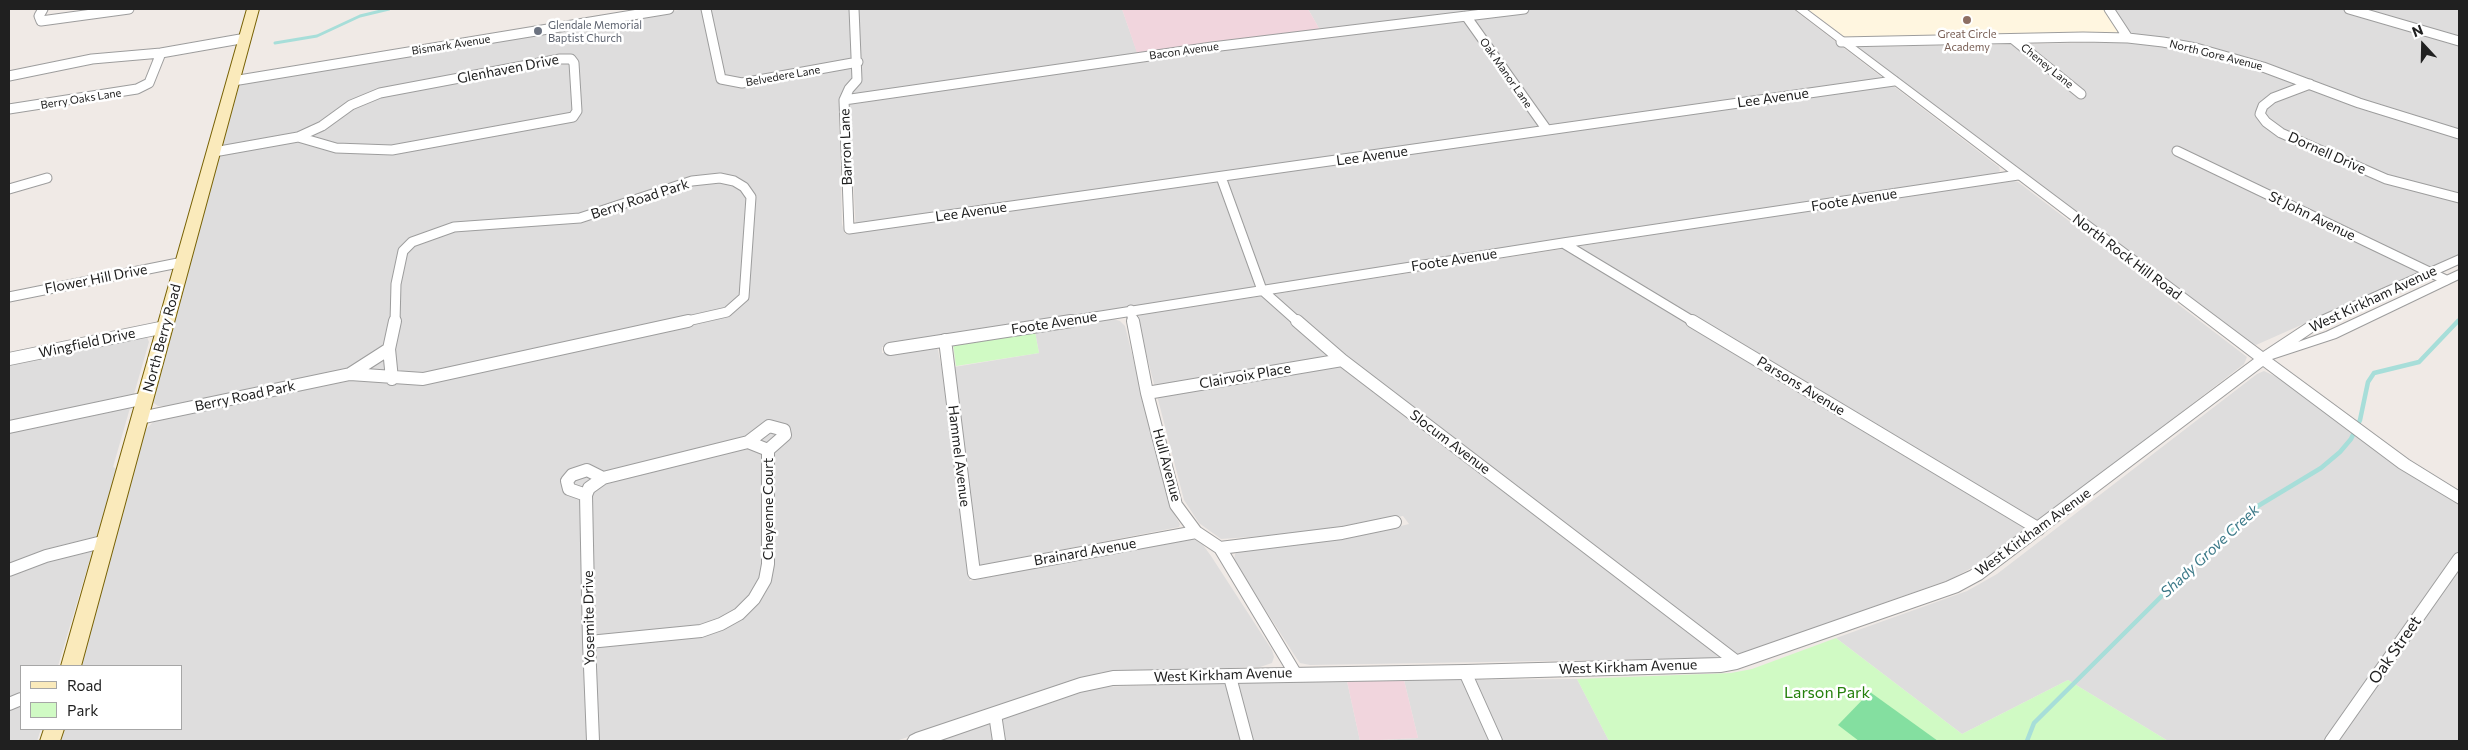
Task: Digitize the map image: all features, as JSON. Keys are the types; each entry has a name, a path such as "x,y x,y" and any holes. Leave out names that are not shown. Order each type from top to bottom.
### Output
{"main road":[{"name":"North Berry Road","path":"71,665 253,9"}],"street":[{"path":"43,9 40,16 41,21 53,21 129,9"},
{"name":"Bismark Avenue","path":"233,81 669,9"},
{"name":"Belvedere Lane","path":"706,9 721,79 742,83 858,62"},
{"name":"Barron Lane","path":"849,229 844,100 849,89 857,80 858,62 854,9"},
{"name":"Bacon Avenue","path":"844,100 1212,46 1524,9"},
{"name":"North Rock Hill Road","path":"1800,9 1841,42 2370,440 2459,498"},
{"path":"2110,9 2128,38"},
{"path":"2349,9 2361,10 2459,41"},
{"name":"Oak Manor Lane","path":"1466,16 1547,130"},
{"path":"9,76 92,59 161,53 246,38"},
{"name":"North Gore Avenue","path":"1841,42 2128,38 2196,48 2263,67 2359,103 2459,134"},
{"name":"Cheney Lane","path":"2013,39 2081,94"},
{"name":"Berry Oaks Lane","path":"9,110 122,93 138,88 149,83 161,53"},
{"name":"Glenhaven Drive","path":"214,152 298,137 322,126 356,103 380,93 560,59 571,59 574,63 577,111 573,117 392,150 336,148 298,137"},
{"name":"Lee Avenue","path":"849,229 1894,81"},
{"name":"Dornell Drive","path":"2310,84 2273,98 2263,106 2260,114 2266,122 2281,133 2386,179 2459,198"},
{"name":"St John Avenue","path":"2177,151 2446,280"},
{"name":"Foote Avenue","path":"890,349 1563,243 2018,175"},
{"name":"Slocum Avenue","path":"1221,177 1262,290 1342,360 1737,662"},
{"path":"9,189 48,178"},
{"name":"Berry Road Park","path":"140,418 350,374 392,379 423,379 727,312 744,297 750,197 744,187 734,181 705,179 692,181 580,218 454,228 421,237 412,242 403,251 396,284 396,316 389,349 392,379"},
{"name":"Parsons Avenue","path":"1563,243 2039,529"},
{"name":"West Kirkham Avenue","path":"916,741 1095,681 1112,678 1230,677 1295,673 1466,672 1721,665 1737,662 1952,587 1976,575 2263,359 2315,324 2428,271 2459,259"},
{"name":"Flower Hill Drive","path":"9,297 183,262"},
{"name":"West Kirkham Avenue","path":"2263,359 2331,335 2459,274"},
{"name":"Hull Avenue","path":"1131,310 1148,393 1176,505 1196,532 1220,548 1295,673"},
{"name":"Wingfield Drive","path":"9,359 165,327"},
{"name":"Hammel Avenue","path":"944,340 974,573"},
{"name":"Berry Road Park","path":"350,374 389,349"},
{"name":"Clairvoix Place","path":"1148,393 1342,360"},
{"path":"9,427 146,398"},
{"name":"Cheyenne Court","path":"588,491 603,478 748,442 769,426 784,430 785,435 768,450 768,564 765,580 754,599 739,614 721,624 701,631 589,642"},
{"name":"Cheyenne Court","path":"748,442 760,445 768,450"},
{"path":"588,491 569,489 567,481 572,475 587,470 603,478"},
{"name":"Yosemite Drive","path":"588,491 589,642 593,741"},
{"path":"1220,548 1342,533 1395,522"},
{"name":"Brainard Avenue","path":"974,573 1196,532"},
{"path":"9,570 46,556 106,541"},
{"name":"Oak Street","path":"2331,741 2459,559"},
{"path":"1466,672 1496,741"},
{"path":"1230,677 1248,741"},
{"path":"995,714 999,741"}],"shaded area":[{"path":"685,9 1122,9 1137,52 1320,30 1308,9 1793,9 1999,167 2000,171 1994,174 882,347 882,353 937,346 942,369 1039,353 1035,332 1113,319 1120,321 1125,326 1171,509 1180,524 1179,527 983,565 969,581 1185,539 1194,539 1203,545 1211,556 1272,650 1274,657 1272,663 1260,667 1103,672 896,741 61,741 64,730 182,730 182,665 80,665 118,524 146,429 153,422 277,392 279,382 169,406 158,406 152,402 239,86 254,80","holes":["855,96 849,106 856,232 845,234 842,224 839,103"]},
{"path":"1122,9 1308,9 1320,30 1137,53"},
{"name":"Great Circle Academy","path":"1807,9 2106,9 2119,30 2118,33 2113,34 1845,37"},
{"path":"2113,9 2459,9 2459,255 2256,345 2248,342 1857,47 2133,42"},
{"path":"2008,179 2018,182 2247,357 2244,364 2046,516 1975,566 1951,579 1749,651 1717,658 1310,665 1300,663 1295,656 1234,561 1235,554 1240,550 1368,534 1409,524 1403,516 1294,534 1221,539 1199,523 1184,500 1138,322 1138,317 1141,315"},
{"path":"147,337 149,342 113,467 117,469 58,665 20,665 20,730 41,730 37,741 9,741 9,363"},
{"path":"2264,371 2281,379 2383,456 2459,502 2459,741 2168,741 2068,680 1962,734 1836,638 1967,591 1997,574 2257,374"},
{"path":"1577,679 1609,741 1361,741 1418,738 1404,680"},
{"path":"1404,680 1418,738 1360,741 1347,681"},
{"path":"1281,681 1347,681 1360,741 935,741 1098,687"}],"green space":[{"path":"1035,332 1039,353 956,366 953,344"},
{"name":"Larson Park","path":"1836,638 1962,734 2068,680 2168,741 1609,741 1577,679 1731,673 1752,669"},
{"path":"1870,692 1938,741 1859,741 1838,725"}],"waterway":[{"path":"275,43 317,36 360,16 389,9"},
{"name":"Shady Grove Creek","path":"2027,741 2034,723 2201,557 2258,506 2321,468 2340,452 2351,439 2360,420 2368,382 2374,373 2419,362 2458,321"}],"place":[{"name":"Great Circle Academy","path":"1967,20"},
{"name":"Glendale Memorial Baptist Church","path":"538,31"}]}
